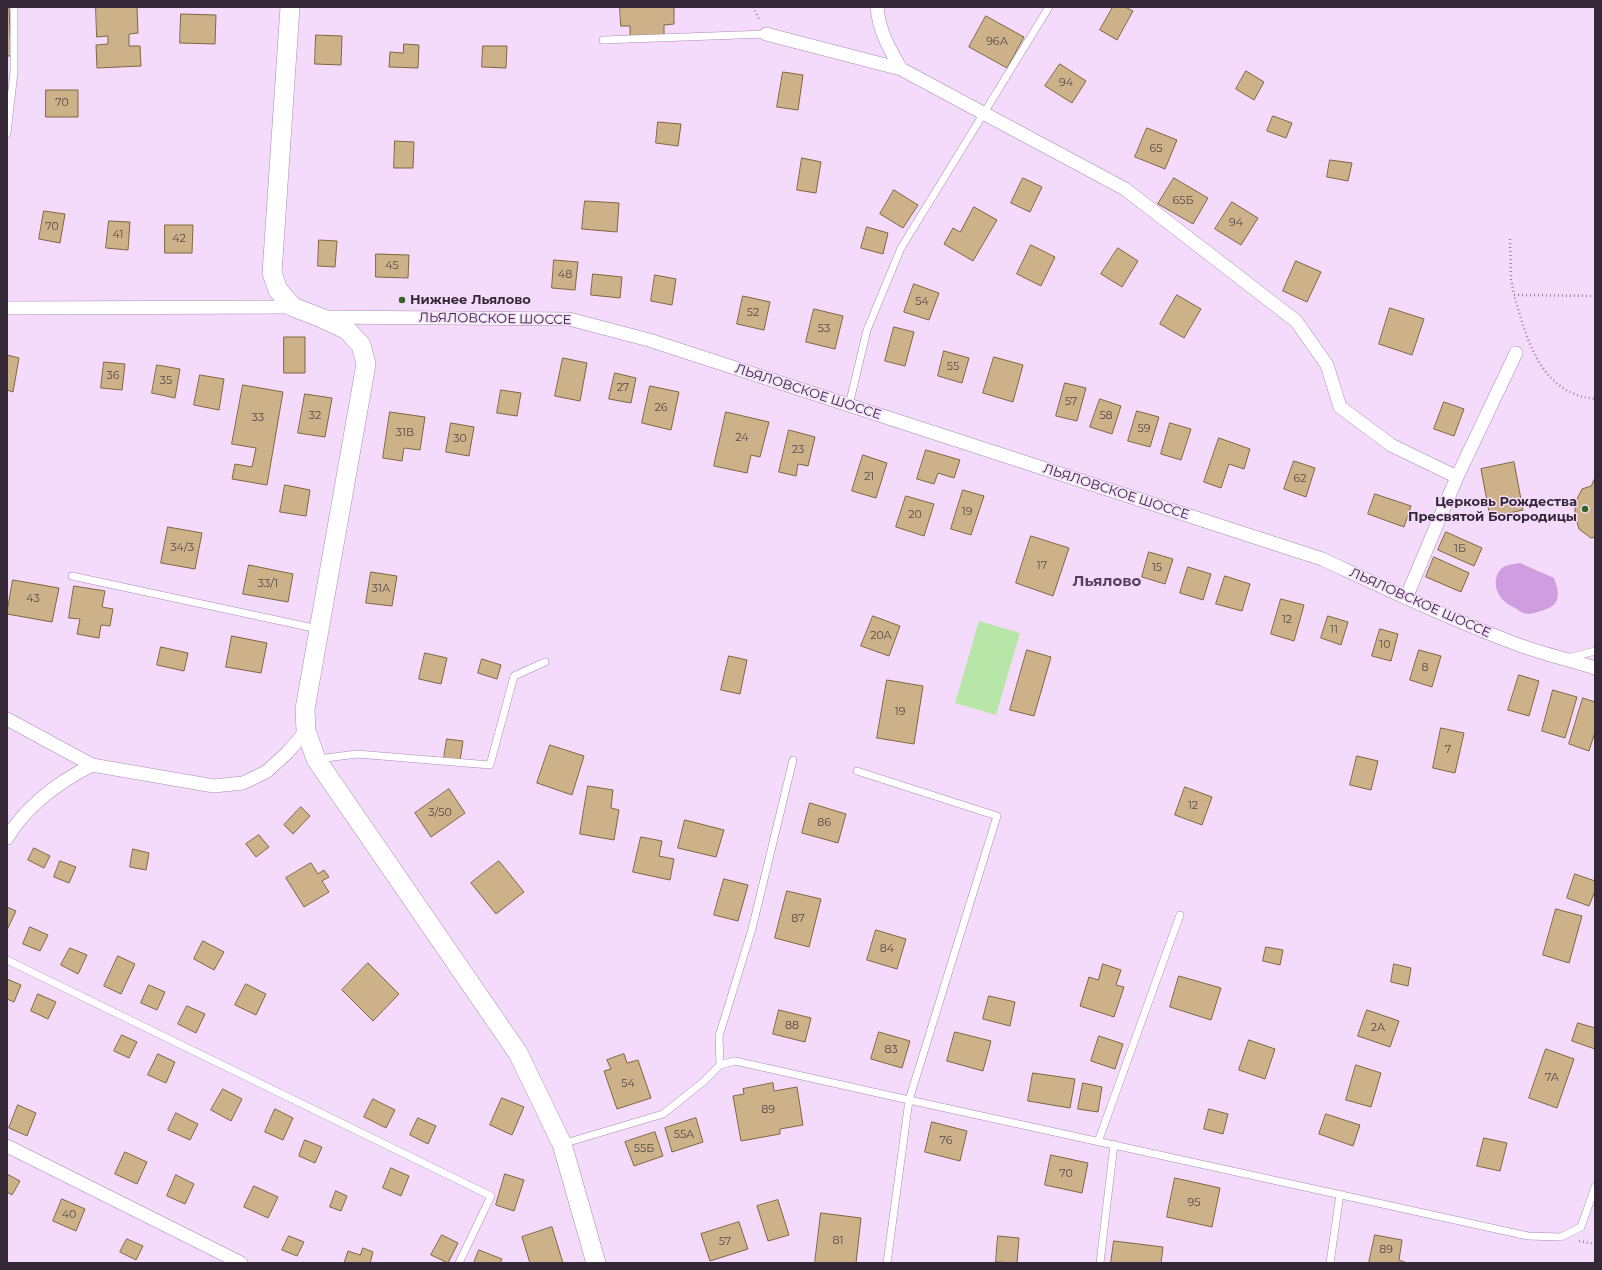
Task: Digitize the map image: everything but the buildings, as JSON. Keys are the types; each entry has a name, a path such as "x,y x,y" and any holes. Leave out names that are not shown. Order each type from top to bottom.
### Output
{"street":[{"name":"ЛЬЯЛОВСКОЕ ШОССЕ","path":"290,7 272,273 278,290 293,307 319,317 569,319 649,340 1322,559 1406,598 1521,646 1595,668"},
{"path":"877,7 878,17 885,42 901,69"},
{"path":"766,34 901,69 984,112 1125,189 1296,321 1327,365 1340,407 1392,444 1457,477"},
{"path":"7,308 293,307"},
{"path":"319,317 347,330 361,345 366,364 318,629 305,709 306,731 316,759 518,1053 562,1144 596,1263"},
{"path":"1406,598 1457,477 1516,353"},
{"path":"7,719 92,765 214,786 244,783 266,772 287,753 306,731"},
{"path":"7,838 14,825 45,795 72,775 92,765"},
{"path":"7,1146 241,1263"}],"lane":[{"path":"7,133 14,72 14,7"},
{"path":"849,405 867,330 901,248 1049,7"},
{"path":"603,40 766,34"},
{"path":"72,576 318,629"},
{"path":"1566,659 1595,651"},
{"path":"316,759 357,754 490,765 514,676 545,662"},
{"path":"720,1065 719,1036 752,929 793,760"},
{"path":"857,771 997,816 909,1100 887,1263"},
{"path":"1098,1142 1180,915"},
{"path":"7,960 491,1196 459,1263"},
{"path":"562,1144 663,1114 703,1082 720,1065 735,1061 1528,1236 1561,1238 1581,1227 1595,1187"},
{"path":"1100,1263 1114,1144"},
{"path":"1330,1263 1340,1194"}],"path":[{"path":"1510,239 1511,279 1514,295 1528,341 1542,366 1556,383 1576,395 1595,399"},
{"path":"1514,295 1595,296"}],"green space":[{"path":"979,621 1020,633 996,715 955,703"}],"shaded area":[{"path":"1520,563 1554,578 1558,595 1556,602 1549,608 1532,614 1527,614 1509,605 1498,594 1496,580 1499,572 1506,566"}],"place":[{"name":"Нижнее Льялово","path":"402,300"},
{"name":"Церковь Рождества Пресвятой Богородицы","path":"1585,509"}],"district":[{"name":"Льялово","path":"1107,582"}]}
